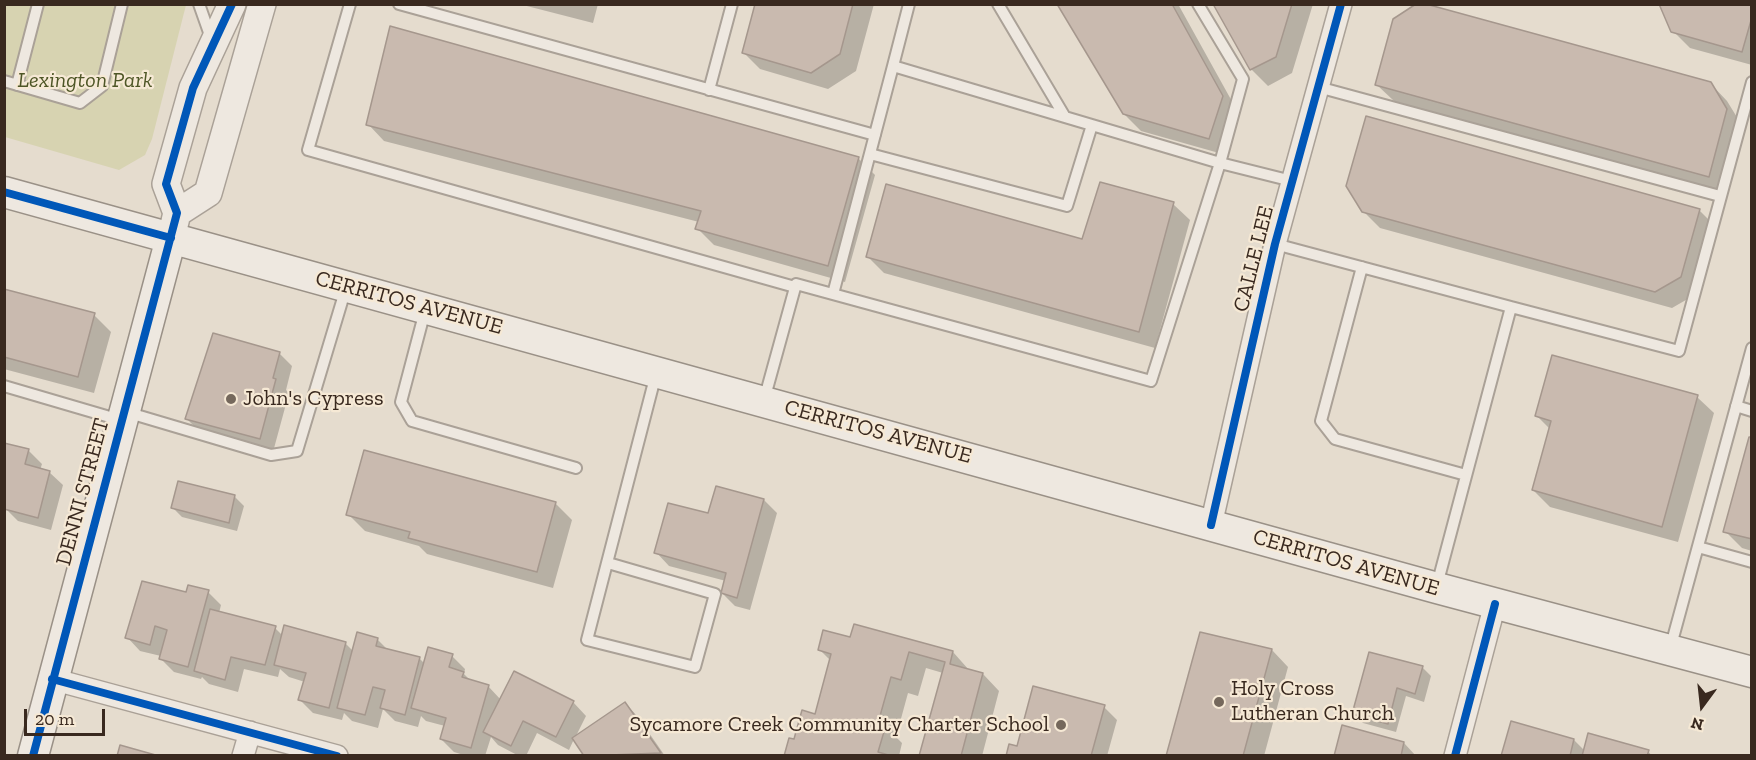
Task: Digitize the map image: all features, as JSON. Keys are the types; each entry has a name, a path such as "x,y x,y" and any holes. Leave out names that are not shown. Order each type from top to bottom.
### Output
{"main road":[{"name":"CERRITOS AVENUE","path":"4,192 174,225 347,286 1495,604 1752,672"},
{"name":"DENNI STREET","path":"33,756 174,225"}],"street":[{"path":"174,225 166,184 193,88 232,4"},
{"path":"174,225 208,193 261,4"},
{"name":"CALLE LEE","path":"1211,525 1275,244 1341,4"},
{"path":"1455,756 1495,604"},
{"path":"52,679 337,756"},
{"path":"243,756 250,732"}],"lane":[{"path":"17,85 38,4"},
{"path":"4,81 80,103 102,86 122,4"},
{"path":"199,4 213,46"},
{"path":"350,4 308,150 795,287 796,285 833,294 1151,381 1220,163 1243,79 1198,4"},
{"path":"399,4 875,135"},
{"path":"709,90 732,4"},
{"path":"833,294 909,4"},
{"path":"998,4 1065,117"},
{"path":"893,66 1220,163 1292,181"},
{"path":"1275,244 1678,351 1752,82"},
{"path":"1318,87 1720,196"},
{"path":"870,154 1067,206 1092,125"},
{"path":"1362,267 1321,421 1335,439 1466,475"},
{"path":"4,386 271,455 297,451 347,286"},
{"path":"764,401 795,287"},
{"path":"1437,588 1511,306"},
{"path":"425,308 401,402 412,421 576,468"},
{"path":"1670,650 1752,348"},
{"path":"608,563 715,594 695,667 587,640 657,371"},
{"path":"1736,406 1752,411"},
{"path":"1698,548 1752,562"}],"green space":[{"name":"Lexington Park","path":"4,5 186,5 152,139 145,155 119,170 5,137"}],"building":[{"path":"755,4 853,4 840,54 811,73 742,53"},
{"path":"1057,4 1172,4 1223,96 1209,139 1123,114"},
{"path":"1213,4 1292,4 1276,57 1250,70"},
{"path":"1416,4 1426,4 1711,82 1727,109 1709,177 1375,85 1393,19"},
{"path":"1659,4 1752,4 1752,17 1742,52 1671,32"},
{"path":"390,26 859,157 828,266 695,229 701,211 366,125"},
{"path":"1366,116 1700,209 1681,277 1655,292 1362,212 1346,186"},
{"path":"1100,182 1174,202 1139,332 866,257 886,184 1082,239"},
{"path":"4,289 95,313 78,377 4,357"},
{"name":"John's Cypress","path":"213,333 280,352 273,378 276,379 260,439 185,419"},
{"path":"1552,355 1698,395 1662,527 1532,490 1551,421 1535,416"},
{"path":"1749,437 1752,437 1752,539 1723,532"},
{"path":"4,443 29,449 25,464 50,471 38,518 4,509"},
{"path":"364,450 556,502 537,572 408,538 410,532 346,515"},
{"path":"178,481 235,495 229,523 171,508"},
{"path":"716,486 764,499 737,598 721,593 726,573 654,553 668,503 708,513"},
{"path":"142,581 186,592 188,585 209,590 188,667 159,659 167,630 155,626 150,645 125,638"},
{"path":"210,609 276,626 265,665 231,657 225,680 194,671"},
{"path":"854,624 953,651 950,664 983,673 961,756 919,756 945,662 909,652 901,680 891,677 878,723 886,725 878,752 892,756 784,756 789,738 794,739 802,710 815,714 831,654 818,650 823,630 850,637"},
{"path":"284,625 346,642 329,708 298,700 306,673 274,665"},
{"path":"357,632 378,638 376,646 420,657 405,715 380,708 385,690 373,687 365,715 337,708"},
{"name":"Holy Cross Lutheran Church","path":"1200,632 1272,649 1243,756 1166,756"},
{"path":"428,647 453,654 449,667 464,672 462,677 489,685 471,748 440,739 446,718 411,708"},
{"path":"1369,652 1423,666 1415,694 1397,688 1388,724 1352,714"},
{"path":"514,671 574,701 556,737 523,721 511,746 483,732"},
{"name":"Sycamore Creek Community Charter School","path":"1033,686 1105,705 1091,756 1006,756 1009,744 1017,746"},
{"path":"625,702 661,753 584,756 572,738"},
{"path":"1511,721 1574,739 1570,756 1501,756"},
{"path":"1342,725 1404,742 1401,756 1334,756"},
{"path":"1588,733 1649,750 1647,756 1582,756"},
{"path":"120,745 159,756 117,756"}],"cycle path":[{"path":"33,756 177,213 166,184 193,88 232,4"},
{"path":"1211,525 1275,244 1341,4"},
{"path":"4,192 171,238"},
{"path":"1455,756 1495,604"},
{"path":"52,679 337,756"}],"place":[{"name":"John's Cypress","path":"231,399"},
{"name":"Holy Cross Lutheran Church","path":"1219,702"},
{"name":"Sycamore Creek Community Charter School","path":"1061,725"}]}
